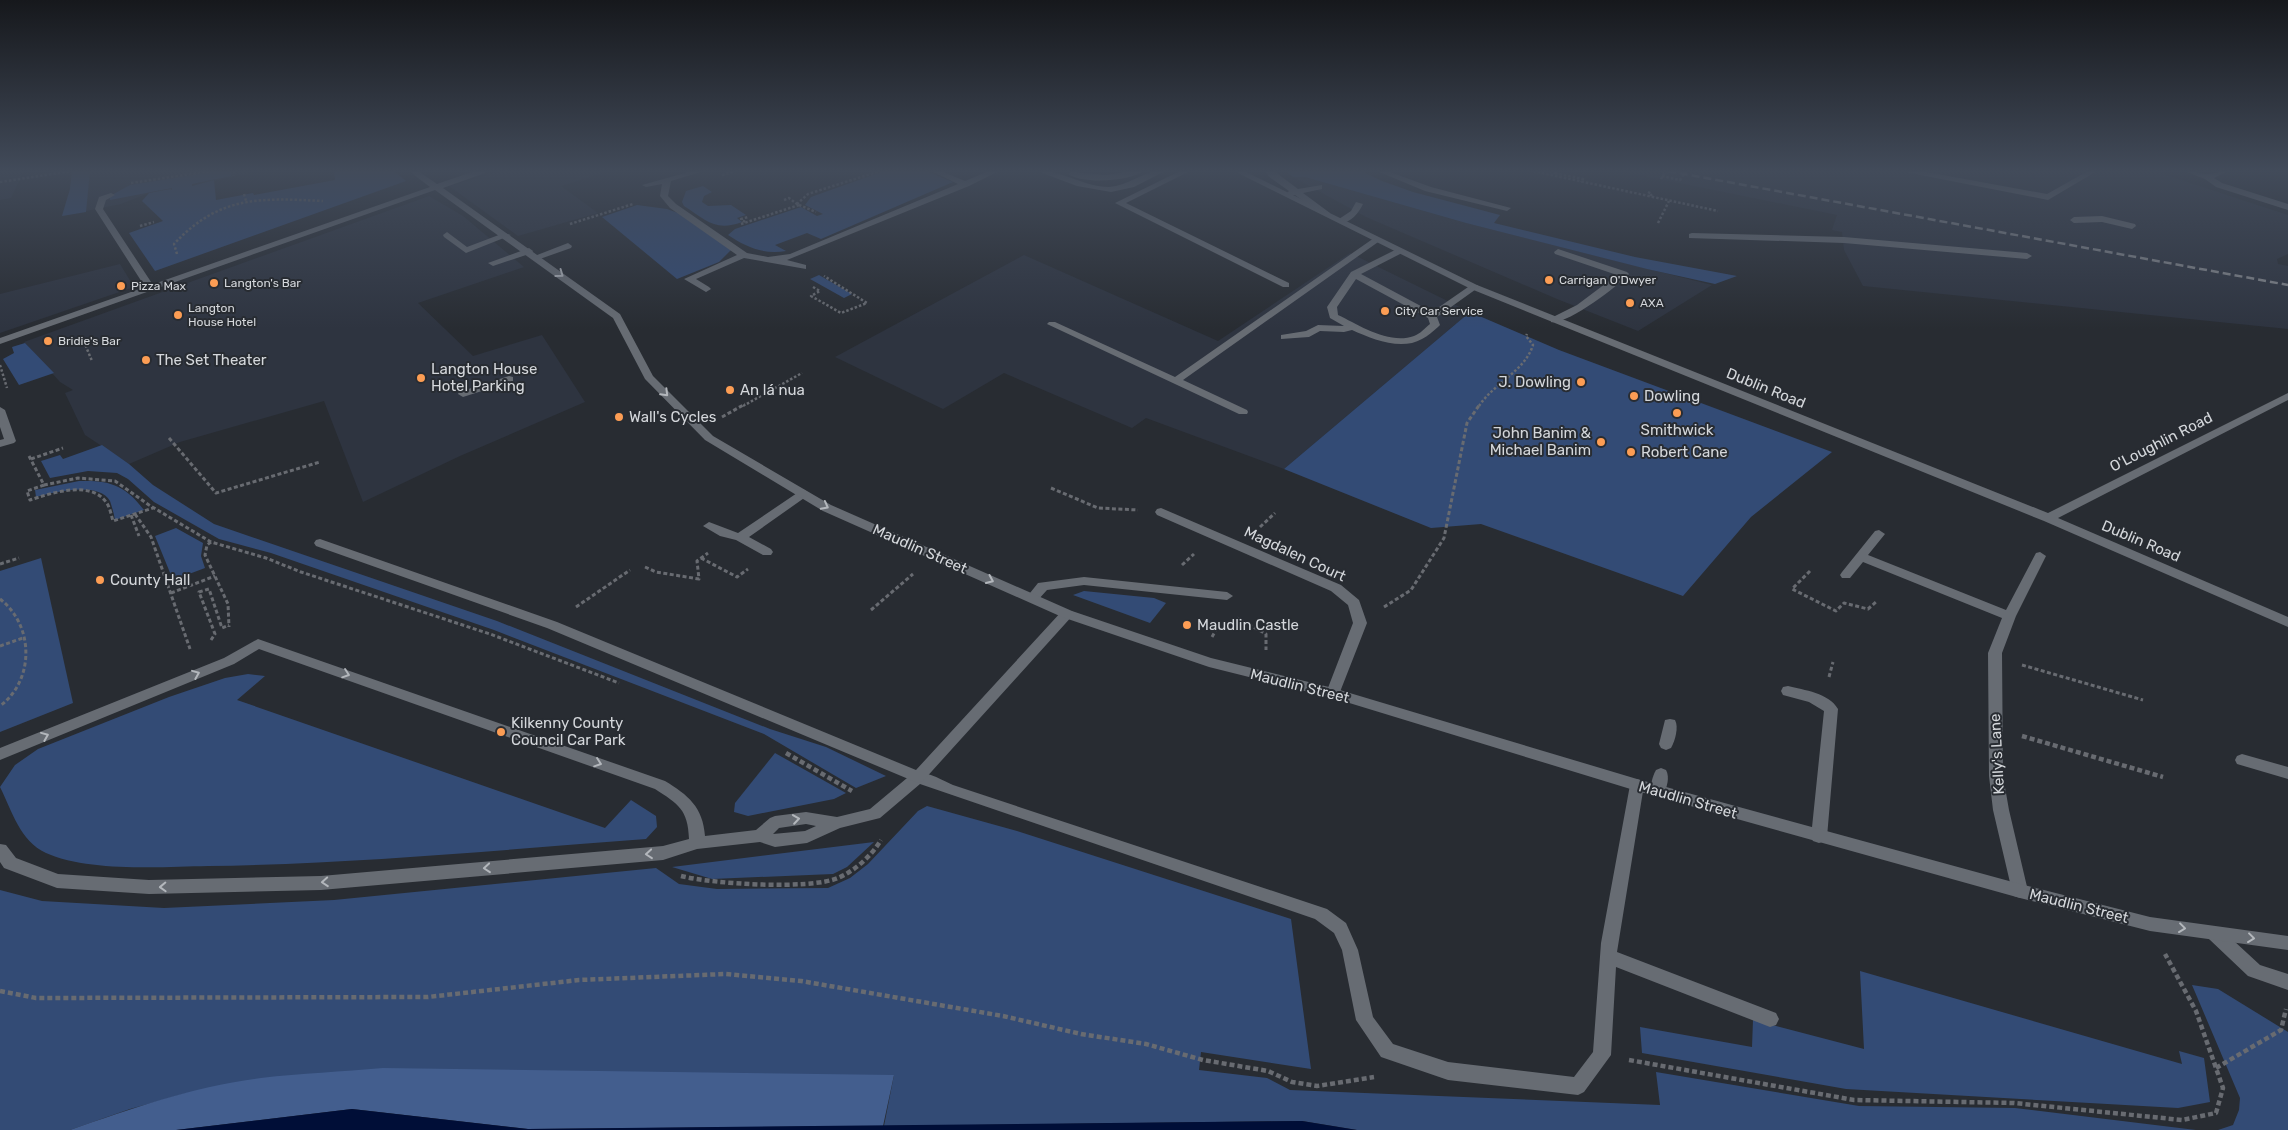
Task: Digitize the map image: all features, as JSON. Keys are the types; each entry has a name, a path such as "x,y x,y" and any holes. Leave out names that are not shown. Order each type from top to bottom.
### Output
{"street":[{"path":"109,224 150,288"},
{"path":"0,341 328,224"},
{"name":"Maudlin Street","path":"490,224 617,316 649,377 709,438 828,508 1067,614 1209,662 1333,693 1637,785 2020,892 2150,924 2288,943"},
{"path":"700,224 744,255 756,259 778,260 803,267"},
{"path":"778,260 847,237 877,224"},
{"path":"1161,224 1286,285"},
{"name":"Dublin Road","path":"1347,224 1474,287 2048,518 2288,622"},
{"path":"2122,224 2132,226"},
{"path":"447,236 466,250 507,235"},
{"path":"1692,236 1844,240 2027,256"},
{"path":"1175,381 1377,240"},
{"path":"493,263 568,246"},
{"path":"1354,274 1432,316 1435,325 1417,338 1402,340 1374,336 1333,316 1332,307 1354,274 1399,250"},
{"path":"1554,320 1580,307 1624,274 1558,252"},
{"path":"706,289 689,279 744,255"},
{"path":"1432,316 1474,287"},
{"path":"1052,324 1243,412"},
{"path":"1285,337 1309,334 1318,328 1344,329 1353,326"},
{"path":"463,394 509,379"},
{"name":"O'Loughlin Road","path":"2048,518 2288,396"},
{"path":"0,410 10,441 0,444"},
{"path":"740,537 803,493"},
{"name":"Magdalen Court","path":"1161,512 1336,588 1354,603 1360,623"},
{"path":"709,526 724,533 740,537 767,552"},
{"path":"1846,574 1879,534"},
{"path":"320,543 552,625 948,789 1322,914 1340,928 1350,950 1365,1020 1387,1051 1448,1070 1578,1086 1602,1055 1608,956 1637,785"},
{"path":"1861,556 2008,616"},
{"name":"Kelly's Lane","path":"2020,892 1996,776 1995,657 2008,616 2040,556"},
{"path":"1032,598 1043,586 1084,581 1227,596"},
{"path":"0,850 10,863 57,881 149,888 321,882 663,852 696,843 760,836 775,841 807,837 837,823 876,814 918,777 1067,614"},
{"path":"1333,693 1360,623"},
{"path":"0,754 228,661 258,644 660,785 687,802 697,820 696,843"},
{"path":"1788,691 1814,698 1831,709 1819,837"},
{"path":"1666,744 1670,724"},
{"path":"2242,760 2288,773"},
{"path":"1658,791 1661,774"},
{"path":"2215,934 2254,971 2288,982"},
{"path":"1608,956 1770,1019"}],"path":[{"path":"178,259 174,244 187,228 193,224"},
{"path":"715,234 744,224"},
{"path":"808,284 820,291 811,296 841,313 867,303 867,301 821,274"},
{"path":"1360,623 1411,590 1444,538 1467,423 1486,395 1528,358 1533,345 1526,336 1541,315"},
{"path":"81,336 92,361"},
{"path":"0,365 7,388"},
{"path":"720,418 802,373"},
{"path":"169,438 216,494 320,462"},
{"path":"44,485 31,459 62,448"},
{"path":"154,508 113,522 107,503 96,494 88,492 62,492 30,500 27,491 44,485 78,478 116,481 154,508 211,542 266,558 301,572 490,634 628,687"},
{"path":"1051,488 1098,508 1161,512"},
{"path":"133,515 146,530 171,593 191,650 182,654"},
{"path":"133,515 138,534 146,530"},
{"path":"211,542 207,545 205,555 228,604 229,632"},
{"path":"1180,566 1199,549"},
{"path":"645,567 656,572 698,579 697,561 705,556"},
{"path":"0,564 19,558"},
{"path":"586,601 630,570"},
{"path":"1810,571 1792,589 1836,611 1844,603 1868,609 1876,602"},
{"path":"871,610 915,573"},
{"path":"171,593 215,576"},
{"path":"215,634 199,592 209,589 222,628 229,625"},
{"path":"1209,642 1228,612 1227,596"},
{"path":"0,599 7,603 17,617 23,638 26,660 22,680 9,700 0,706"},
{"path":"1228,612 1266,634 1265,653"},
{"path":"0,646 23,638"},
{"path":"1995,657 2144,700"},
{"path":"1996,728 2163,778"},
{"path":"663,852 664,869 688,879 724,883 806,883 836,879 857,866 880,844 884,832 876,814 855,794 782,751"},
{"path":"1602,1055 1854,1100 2014,1103 2182,1120 2216,1113 2223,1088 2196,1011 2150,924"},
{"path":"0,990 36,998 428,996 579,980 725,974 800,980 1003,1016 1081,1034 1146,1044 1203,1060 1268,1071 1292,1082 1317,1086 1377,1077 1387,1051"},
{"path":"2216,1068 2281,1030 2288,1001"}],"shaded area":[{"path":"155,224 287,224 155,271 129,233"},
{"path":"352,224 472,224 524,267 418,303 473,356 542,335 585,402 460,456 363,502 324,401 180,442 129,464 85,435 65,393 73,390 60,382 24,342"},
{"path":"501,224 561,224 518,236"},
{"path":"610,224 693,224 731,250 719,262 677,279"},
{"path":"714,224 737,224 725,226"},
{"path":"751,224 856,224 821,239 807,233 775,245 786,251 778,252 756,249 728,235 735,229"},
{"path":"1382,224 1469,224 1712,285 1638,331 1557,299"},
{"path":"1469,224 1497,224 1635,257 1737,276 1715,284 1647,269"},
{"path":"1834,224 2288,224 2288,254 2277,259 2278,264 2288,266 2288,329 1863,286 1844,250 1842,232 1832,230"},
{"path":"1350,253 1470,312 1284,469 1146,418 1132,428 1004,373 943,409 835,357 1024,255 1218,341"},
{"path":"120,264 134,287 0,333 0,294"},
{"path":"819,275 852,294 844,298 810,279"},
{"path":"1470,312 1559,350 1832,452 1751,517 1683,596 1481,524 1431,528 1284,469"},
{"path":"25,343 54,373 19,385 3,359 14,353 12,347"},
{"path":"102,445 129,464 153,485 214,524 497,621 770,729 826,747 886,776 856,788 764,734 494,630 271,553 219,539 154,502 128,479 117,473 88,471 50,478 41,461 60,455 63,459"},
{"path":"79,481 108,483 116,486 130,495 144,510 115,520 110,501 96,491 64,491 36,497 35,490"},
{"path":"176,528 203,543 201,556 205,568 173,580 155,536"},
{"path":"41,558 73,703 0,732 0,571"},
{"path":"1084,591 1154,598 1166,603 1150,623 1073,595"},
{"path":"248,674 265,676 237,700 605,828 631,800 656,816 657,827 646,839 482,852 263,865 148,867 104,866 63,859 37,848 23,833 0,787 15,765 38,749 169,697 225,678"},
{"path":"775,753 846,793 834,799 748,816 734,812 735,803"},
{"path":"927,806 1017,831 1291,919 1311,1069 1201,1052 1199,1070 1267,1078 1290,1090 1660,1105 1656,1072 1859,1106 2015,1108 2196,1130 1357,1130 1302,1121 884,1126 894,1075 187,1093 130,1109 70,1130 0,1130 0,890 42,901 164,908 334,900 656,868 679,884 717,889 828,888 850,878 868,864 918,811"},
{"path":"874,842 847,867 833,874 712,879 672,867"},
{"path":"1860,971 2182,1064 2179,1051 2204,1058 2210,1102 2178,1108 1846,1089 1642,1053 1640,1027 1752,1047 1753,1020 1864,1049"},
{"path":"2192,985 2218,989 2288,1032 2288,1130 2218,1130 2233,1125 2239,1110 2240,1098"},
{"path":"383,1068 894,1075 883,1126 528,1129 352,1109 176,1130 70,1130 141,1106 212,1086 276,1076"},
{"path":"352,1109 528,1129 1302,1121 1357,1130 176,1130"}],"railway":[{"path":"1955,224 2288,285"}],"place":[{"name":"Carrigan O'Dwyer","path":"1549,280"},
{"name":"Langton's Bar","path":"214,283"},
{"name":"Pizza Max","path":"121,286"},
{"name":"AXA","path":"1630,303"},
{"name":"City Car Service","path":"1385,311"},
{"name":"Langton House Hotel","path":"178,315"},
{"name":"Bridie's Bar","path":"48,341"},
{"name":"The Set Theater","path":"146,360"},
{"name":"Langton House Hotel Parking","path":"421,378"},
{"name":"J. Dowling","path":"1581,382"},
{"name":"An lá nua","path":"730,390"},
{"name":"Dowling","path":"1634,396"},
{"name":"Smithwick","path":"1677,413"},
{"name":"Wall's Cycles","path":"619,417"},
{"name":"John Banim & Michael Banim","path":"1601,442"},
{"name":"Robert Cane","path":"1631,452"},
{"name":"County Hall","path":"100,580"},
{"name":"Maudlin Castle","path":"1187,625"},
{"name":"Kilkenny County Council Car Park","path":"501,732"}]}
